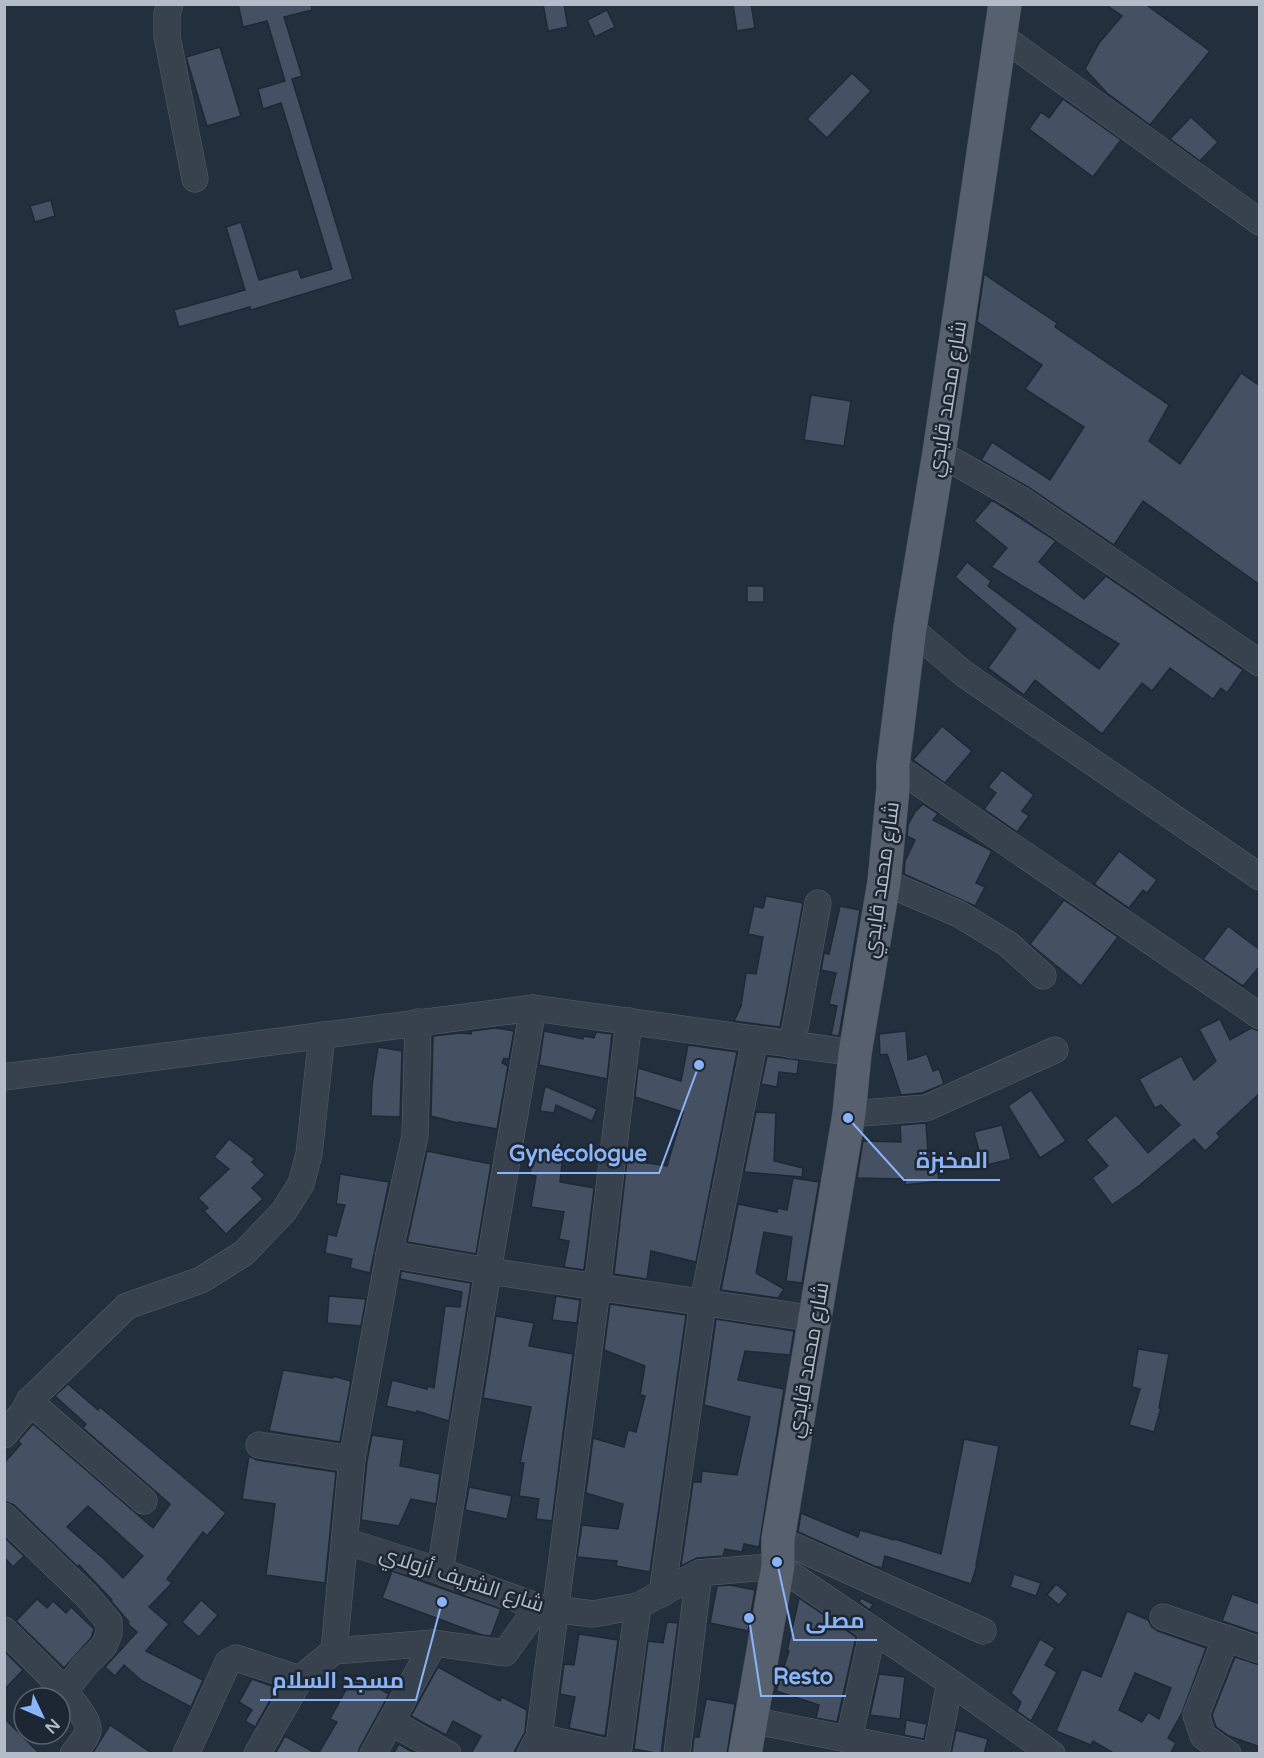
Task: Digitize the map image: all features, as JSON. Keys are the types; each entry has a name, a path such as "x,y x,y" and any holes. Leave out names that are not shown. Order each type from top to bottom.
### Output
{"main road":[{"name":"شارع محمد قايدي","path":"745,1754 849,1114 855,1053 884,882 893,765 910,628 939,453 1005,4"}],"street":[{"path":"170,4 167,14 167,36 195,179"},
{"path":"1001,36 1260,222"},
{"path":"939,453 1020,499 1260,663"},
{"path":"910,628 964,674 1260,877"},
{"path":"893,765 1260,1016"},
{"path":"884,882 959,914 1008,944 1044,976"},
{"path":"792,1045 818,903"},
{"path":"4,1077 533,1008 855,1053"},
{"path":"440,1571 533,1008"},
{"path":"334,1651 352,1459 388,1254 415,1136 418,1022"},
{"path":"629,1022 597,1288 546,1608 534,1745 616,1754 638,1606"},
{"path":"4,1435 24,1412 29,1401 128,1306 201,1280 244,1253 284,1210 301,1184 309,1154 322,1035"},
{"path":"662,1594 703,1302 755,1039"},
{"path":"849,1114 926,1108 1055,1050"},
{"path":"388,1254 597,1288 816,1319"},
{"path":"29,1401 144,1501"},
{"path":"259,1444 352,1459"},
{"path":"4,1516 87,1596 109,1622 109,1633 104,1646 69,1686"},
{"name":"شارع الشريف أزولاي","path":"345,1541 546,1608 593,1614 638,1606 699,1573 778,1552"},
{"path":"778,1552 873,1630 950,1682 1042,1750"},
{"path":"778,1552 983,1631"},
{"path":"677,1754 699,1573"},
{"path":"257,1754 300,1679 334,1651 434,1643 505,1653 546,1608"},
{"path":"1163,1617 1260,1650"},
{"path":"4,1630 60,1686"},
{"path":"849,1739 873,1630"},
{"path":"1226,1638 1196,1715 1203,1736 1228,1754"},
{"path":"373,1754 434,1643"},
{"path":"186,1754 228,1662 232,1659 236,1658 300,1679"},
{"path":"936,1754 950,1682"},
{"path":"72,1701 89,1727 88,1734 73,1754"},
{"path":"751,1720 923,1754"},
{"path":"391,1722 448,1754"}],"building":[{"path":"238,4 311,4 312,10 284,17 302,76 292,79 353,279 251,310 250,307 179,327 174,310 245,290 226,227 241,222 259,280 298,269 301,278 332,269 281,103 263,109 258,89 285,81 267,21 243,27"},
{"path":"543,4 564,4 568,27 548,31"},
{"path":"733,4 751,4 755,28 737,31"},
{"path":"1105,4 1145,4 1210,51 1150,125 1107,93 1085,69 1099,43 1122,16"},
{"path":"607,10 615,27 595,37 587,20"},
{"path":"220,47 241,116 207,126 186,57"},
{"path":"852,73 871,91 827,138 807,119"},
{"path":"1063,99 1121,140 1093,177 1029,129 1041,112 1049,118"},
{"path":"1191,117 1218,142 1200,161 1170,139"},
{"path":"51,200 55,216 35,222 30,206"},
{"path":"984,274 1057,323 1055,327 1169,405 1149,441 1180,464 1241,373 1260,386 1260,585 1143,501 1114,545 1028,487 981,460 992,442 1050,480 1084,427 1025,389 1042,365 977,322"},
{"path":"811,395 851,401 844,446 804,440"},
{"path":"992,500 1056,541 1039,562 1084,599 1106,576 1243,670 1227,693 1221,688 1213,699 1170,668 1152,691 1142,683 1102,734 1035,680 1024,695 988,668 1016,629 955,577 967,562 991,581 988,586 1099,669 1119,644 991,567 1007,548 974,521"},
{"path":"747,586 764,586 764,602 747,602"},
{"path":"942,726 972,751 945,783 913,760"},
{"path":"1002,770 1034,795 1022,811 1029,816 1017,832 984,809 996,793 988,787"},
{"path":"923,804 938,814 933,820 992,851 976,883 985,887 975,906 904,874 905,861 915,840 907,836 908,825 915,812"},
{"path":"1119,851 1157,880 1147,893 1143,890 1129,908 1094,884"},
{"path":"766,896 803,903 780,1027 734,1021 741,1006 746,973 756,974 763,937 748,934 754,906 763,908"},
{"path":"1064,900 1118,937 1081,986 1030,944"},
{"path":"840,906 860,910 839,1036 831,1035 837,1006 829,1004 836,973 821,970 824,953 829,954"},
{"path":"1228,926 1260,950 1260,966 1243,986 1203,959"},
{"path":"1220,1019 1230,1040 1251,1028 1260,1031 1260,1093 1217,1133 1220,1137 1205,1151 1194,1139 1140,1185 1112,1205 1092,1178 1108,1166 1086,1140 1116,1115 1148,1153 1180,1125 1161,1105 1155,1108 1139,1079 1181,1056 1194,1080 1216,1061 1199,1029"},
{"path":"496,1028 514,1031 509,1059 504,1058 502,1063 508,1066 497,1129 431,1116 433,1036 471,1034 471,1031"},
{"path":"544,1031 583,1039 584,1036 594,1038 596,1032 612,1034 607,1079 539,1065"},
{"path":"906,1031 908,1060 927,1054 933,1071 939,1069 944,1084 922,1093 901,1095 887,1054 880,1055 879,1034"},
{"path":"688,1045 737,1052 696,1262 651,1251 647,1279 614,1274 627,1160 667,1166 683,1112 635,1097 638,1068 681,1081"},
{"path":"378,1047 402,1051 400,1117 371,1116 372,1085"},
{"path":"767,1056 799,1060 797,1074 779,1072 777,1087 761,1084"},
{"path":"545,1086 597,1109 592,1121 556,1105 554,1113 540,1111"},
{"path":"1031,1090 1066,1141 1040,1158 1008,1106"},
{"path":"756,1112 776,1113 774,1161 803,1168 802,1177 744,1172"},
{"path":"926,1123 928,1152 930,1152 931,1165 937,1165 939,1181 905,1185 905,1179 857,1178 863,1141 901,1142 900,1125"},
{"path":"1002,1125 1011,1159 983,1166 974,1132"},
{"path":"229,1139 255,1159 252,1162 265,1175 252,1188 263,1199 226,1234 204,1211 208,1208 198,1198 229,1169 214,1157"},
{"path":"427,1151 491,1164 476,1254 407,1242"},
{"path":"533,1151 563,1155 560,1182 594,1188 584,1270 564,1267 569,1241 559,1239 564,1212 531,1207 536,1176 530,1175"},
{"path":"340,1174 389,1182 370,1273 350,1268 352,1259 325,1253 328,1234 336,1236 345,1205 336,1204"},
{"path":"793,1178 819,1182 802,1283 786,1281 792,1237 764,1232 756,1273 784,1289 778,1298 721,1290 738,1204 777,1212 778,1208 787,1210"},
{"path":"401,1271 471,1283 449,1421 417,1411 417,1413 386,1406 392,1380 427,1389 428,1386 434,1388 445,1306 460,1307 462,1292 400,1279"},
{"path":"329,1296 366,1299 361,1326 327,1323"},
{"path":"556,1296 580,1300 577,1323 552,1320"},
{"path":"610,1304 686,1315 650,1572 616,1566 617,1561 577,1557 582,1525 618,1529 623,1504 586,1493 593,1438 624,1447 628,1430 636,1432 645,1396 640,1395 645,1366 604,1350"},
{"path":"496,1316 534,1323 529,1346 573,1354 552,1521 536,1519 539,1499 519,1496 524,1463 520,1463 531,1407 483,1398"},
{"path":"716,1319 794,1331 790,1355 745,1351 738,1380 784,1389 759,1547 744,1544 742,1552 725,1549 723,1556 697,1558 681,1566 693,1482 701,1482 702,1471 737,1475 750,1417 704,1405"},
{"path":"1138,1349 1169,1354 1159,1408 1161,1408 1154,1432 1129,1425 1140,1389 1132,1387"},
{"path":"283,1370 333,1378 333,1376 351,1381 340,1442 269,1431"},
{"path":"68,1384 98,1410 100,1407 226,1513 207,1536 203,1532 167,1579 172,1583 149,1607 169,1624 146,1651 203,1680 191,1707 142,1681 124,1665 115,1676 105,1667 137,1632 128,1624 129,1622 112,1600 79,1565 78,1567 14,1505 4,1501 4,1463 21,1444 18,1441 33,1424 153,1528 170,1504 83,1428 86,1424 55,1396","holes":["88,1506 143,1556 123,1578 67,1527"]},
{"path":"372,1435 404,1440 400,1466 440,1474 436,1504 411,1499 399,1526 361,1520"},
{"path":"964,1439 999,1446 977,1565 971,1584 885,1556 882,1568 874,1566 798,1532 801,1513 858,1537 860,1530 941,1554"},
{"path":"249,1456 257,1460 336,1472 325,1583 266,1575 275,1504 242,1499"},
{"path":"469,1487 512,1496 507,1519 465,1510"},
{"path":"4,1537 24,1556 13,1567 4,1557"},
{"path":"392,1571 501,1609 491,1636 482,1635 382,1598"},
{"path":"1014,1574 1041,1583 1036,1596 1010,1587"},
{"path":"1056,1584 1068,1594 1059,1605 1047,1595"},
{"path":"730,1585 755,1590 748,1631 710,1623 717,1586"},
{"path":"1232,1594 1260,1604 1260,1634 1222,1621"},
{"path":"799,1598 856,1637 837,1722 816,1718 819,1705 776,1691 789,1651 787,1651"},
{"path":"861,1598 873,1604 870,1610 859,1602"},
{"path":"37,1599 47,1608 53,1601 66,1613 71,1607 94,1629 91,1638 64,1668 16,1621"},
{"path":"201,1600 218,1615 199,1637 182,1622"},
{"path":"1127,1611 1148,1620 1158,1631 1206,1648 1182,1713 1168,1738 1176,1743 1170,1754 1115,1754 1093,1741 1091,1745 1056,1731 1082,1669 1101,1677","holes":["1135,1673 1171,1688 1159,1719 1148,1712 1142,1722 1119,1710"]},
{"path":"667,1622 678,1623 661,1754 634,1749 648,1641 663,1643"},
{"path":"579,1634 618,1640 605,1736 569,1728 575,1697 560,1694 564,1664 574,1665"},
{"path":"1040,1639 1055,1648 1045,1665 1057,1672 1031,1721 1017,1711 1021,1702 1011,1693"},
{"path":"4,1651 23,1670 4,1690"},
{"path":"1235,1657 1260,1665 1260,1747 1229,1736 1216,1727 1212,1715"},
{"path":"438,1667 500,1701 502,1697 527,1710 525,1732 513,1754 471,1754 481,1736 453,1721 446,1735 411,1716"},
{"path":"879,1674 905,1677 900,1719 870,1715"},
{"path":"354,1675 389,1694 358,1754 318,1754 337,1722 330,1719"},
{"path":"252,1679 277,1688 255,1727 245,1721 252,1710 239,1702"},
{"path":"706,1699 735,1704 727,1754 692,1754 694,1737 699,1737"},
{"path":"4,1718 12,1726 12,1746 32,1746 40,1754 4,1754"},
{"path":"906,1720 927,1724 924,1739 904,1735"},
{"path":"110,1725 153,1754 92,1754"},
{"path":"956,1730 988,1739 984,1754 951,1754"},
{"path":"285,1736 317,1754 275,1754"},
{"path":"399,1744 416,1754 393,1754"}],"place":[{"name":"Gynécologue","path":"699,1065"},
{"name":"المخبزة","path":"848,1118"},
{"name":"مصلى","path":"777,1562"},
{"name":"مسجد السلام","path":"442,1602"},
{"name":"Resto","path":"749,1618"}]}
